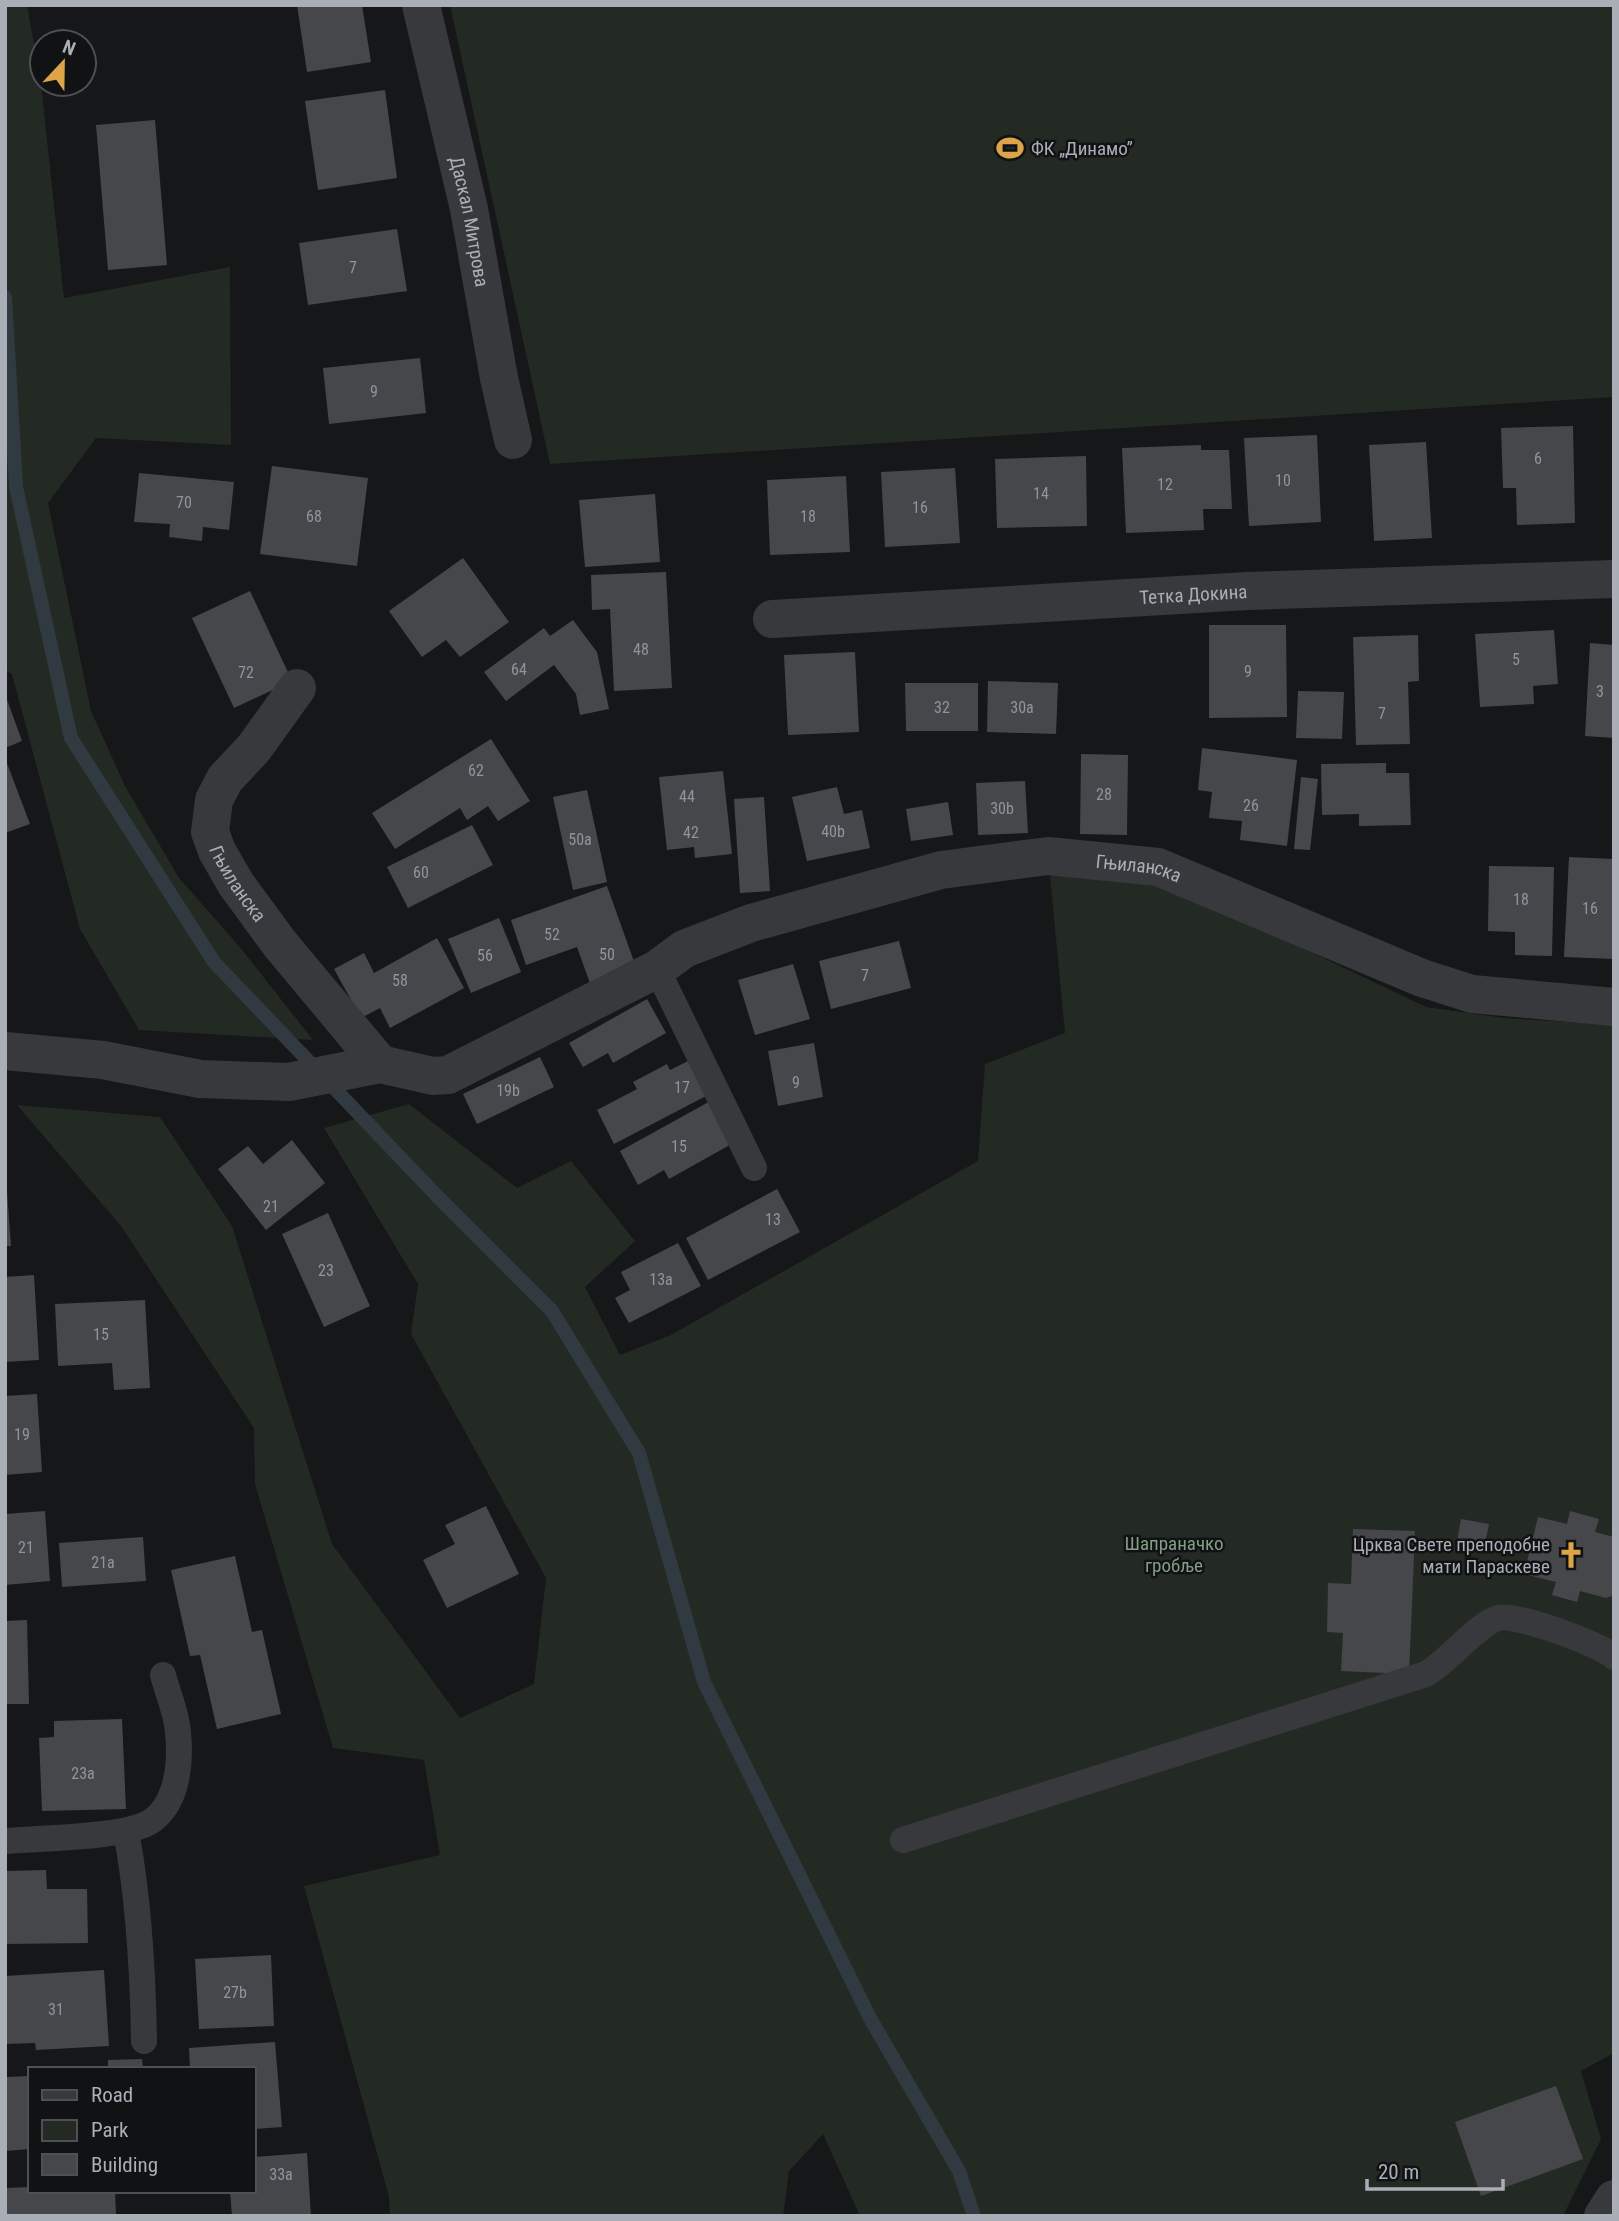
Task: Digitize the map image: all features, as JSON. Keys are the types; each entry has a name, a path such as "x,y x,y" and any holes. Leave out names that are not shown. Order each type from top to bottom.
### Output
{"street":[{"name":"Даскал Митрова","path":"421,5 468,209 513,440"},
{"name":"Тетка Докина","path":"772,619 1247,591 1614,579"},
{"name":"Гњиланска","path":"297,688 254,748 225,779 214,800 209,832 236,884 373,1065"},
{"name":"Гњиланска","path":"5,1051 103,1060 200,1079 289,1082 373,1065 433,1076 449,1075 657,969 684,949 751,923 941,870 1048,856 1158,867 1422,978 1472,994 1614,1007"},
{"path":"1603,2216 1614,2199"}],"lane":[{"path":"657,969 754,1168"},
{"path":"903,1840 1426,1674 1440,1667 1479,1630 1497,1618 1525,1621 1586,1642 1614,1657"},
{"path":"5,1841 126,1831 152,1821 168,1801 179,1773 178,1731 163,1675"},
{"path":"126,1831 138,1901 144,2041"}],"green space":[{"path":"5,5 27,5 31,28 28,28 28,98 43,98 64,298 230,267 231,445 96,438 48,503 91,711 125,786 179,878 239,946 313,1040 139,1030 80,929 12,674 5,670"},
{"path":"450,5 1614,5 1614,397 550,464"},
{"name":"Шапраначко гробље","path":"1092,872 1187,893 1426,1007 1504,1018 1614,1025 1614,2053 1581,2071 1601,2139 1563,2216 860,2216 823,2134 789,2171 783,2216 390,2216 389,2197 304,1886 440,1855 424,1760 333,1748 255,1484 254,1428 121,1226 17,1105 160,1117 232,1226 332,1544 460,1718 534,1684 546,1578 411,1334 418,1284 324,1128 409,1104 517,1188 571,1161 635,1241 585,1287 620,1355 671,1335 978,1161 985,1064 1065,1033 1050,876"}],"building":[{"path":"297,5 362,5 371,62 307,72"},
{"path":"385,90 397,178 318,190 305,101"},
{"path":"155,120 167,265 108,270 96,125"},
{"path":"397,229 407,291 308,305 299,243"},
{"path":"420,358 426,413 329,424 323,368"},
{"path":"1573,426 1575,523 1517,525 1516,488 1503,488 1501,428"},
{"path":"1317,435 1321,522 1249,526 1244,438"},
{"path":"1426,442 1432,538 1374,541 1369,445"},
{"path":"1201,445 1201,450 1229,450 1232,509 1203,509 1204,530 1126,533 1122,448"},
{"path":"1086,456 1087,526 997,528 995,459"},
{"path":"272,466 368,478 357,566 260,554"},
{"path":"955,468 960,543 885,547 881,472"},
{"path":"139,473 234,482 229,530 203,527 202,541 169,537 170,524 134,522"},
{"path":"846,476 850,552 770,555 767,480"},
{"path":"655,494 660,562 585,567 579,500"},
{"path":"463,558 509,622 460,657 446,640 422,657 389,611"},
{"path":"666,572 672,688 614,691 610,609 592,610 591,575"},
{"path":"250,591 292,681 234,708 192,618"},
{"path":"573,620 597,652 609,709 580,715 576,694 554,665 506,701 484,672 544,628 550,636"},
{"path":"1209,625 1286,625 1287,717 1209,718"},
{"path":"1554,630 1558,684 1533,686 1534,704 1480,707 1475,634"},
{"path":"1418,635 1419,681 1408,682 1410,744 1356,745 1353,637"},
{"path":"1590,643 1614,645 1614,738 1585,736"},
{"path":"855,652 859,732 788,735 784,655"},
{"path":"988,681 1058,683 1056,734 987,732"},
{"path":"905,683 978,683 978,731 906,731"},
{"path":"1298,691 1344,692 1342,739 1296,738"},
{"path":"5,694 22,741 5,748"},
{"path":"491,739 530,801 498,821 488,806 467,820 460,808 395,849 372,813"},
{"path":"1202,748 1297,760 1287,846 1240,840 1242,821 1209,818 1212,792 1198,790"},
{"path":"1081,754 1128,755 1127,835 1080,834"},
{"path":"5,758 30,824 5,833"},
{"path":"1386,763 1386,773 1409,773 1411,825 1359,826 1359,814 1322,815 1321,764"},
{"path":"723,771 732,854 695,858 694,847 667,850 659,777"},
{"path":"1301,777 1318,779 1310,850 1294,849"},
{"path":"1025,781 1028,833 978,835 976,783"},
{"path":"837,787 844,814 862,810 870,848 807,861 792,797"},
{"path":"587,790 607,882 573,890 553,797"},
{"path":"764,797 770,891 740,893 734,799"},
{"path":"948,802 953,835 911,841 906,809"},
{"path":"472,825 493,865 408,908 387,867"},
{"path":"1569,857 1614,859 1614,959 1564,957"},
{"path":"1489,866 1554,867 1552,956 1515,955 1515,932 1488,931"},
{"path":"607,886 637,970 591,986 577,947 526,965 511,920"},
{"path":"499,918 521,972 471,993 448,939"},
{"path":"437,938 464,988 390,1028 380,1008 361,1018 334,969 364,953 374,973"},
{"path":"899,941 911,988 831,1009 819,961"},
{"path":"793,964 810,1019 755,1035 738,980"},
{"path":"647,999 666,1033 613,1063 608,1053 583,1067 569,1043"},
{"path":"814,1043 823,1097 778,1106 768,1051"},
{"path":"540,1057 554,1087 477,1124 463,1094"},
{"path":"688,1061 706,1096 614,1144 597,1110 637,1089 633,1082 667,1064 670,1070"},
{"path":"714,1099 737,1141 669,1179 664,1170 638,1185 620,1151"},
{"path":"292,1140 325,1183 266,1230 218,1169 248,1146 263,1164"},
{"path":"777,1189 800,1232 708,1280 686,1238"},
{"path":"7,1191 11,1246 5,1246"},
{"path":"328,1213 370,1306 324,1327 282,1234"},
{"path":"678,1243 701,1286 629,1323 615,1298 630,1290 621,1272"},
{"path":"34,1275 39,1360 5,1362 5,1277"},
{"path":"145,1300 150,1388 114,1390 112,1363 58,1366 55,1304"},
{"path":"37,1394 42,1472 5,1475 5,1396"},
{"path":"486,1506 519,1574 447,1608 423,1560 455,1544 445,1525"},
{"path":"45,1511 50,1581 5,1585 5,1514"},
{"name":"Црква Свете преподобне мати Параскеве","path":"1570,1511 1599,1519 1595,1532 1614,1537 1614,1595 1606,1598 1580,1591 1577,1602 1552,1595 1556,1582 1524,1574 1538,1517 1567,1524"},
{"path":"1461,1519 1489,1524 1483,1553 1456,1548"},
{"path":"1353,1529 1415,1531 1409,1674 1341,1671 1343,1633 1327,1632 1328,1583 1351,1584"},
{"path":"143,1537 146,1581 62,1587 59,1543"},
{"path":"235,1556 252,1632 262,1630 281,1714 217,1729 200,1655 190,1656 171,1570"},
{"path":"27,1620 29,1704 5,1704 5,1621"},
{"path":"122,1719 126,1809 42,1811 39,1738 54,1737 54,1721"},
{"path":"46,1870 47,1889 87,1889 88,1943 5,1944 5,1871"},
{"path":"271,1955 274,2026 199,2029 195,1959"},
{"path":"104,1970 109,2046 36,2050 35,2043 5,2044 5,1976"},
{"path":"275,2042 282,2127 256,2129 256,2067 190,2067 189,2048"},
{"path":"142,2059 143,2067 108,2067 108,2060"},
{"path":"28,2076 28,2149 5,2151 5,2077"},
{"path":"1556,2086 1583,2159 1481,2196 1455,2122"},
{"path":"307,2153 311,2216 232,2216 230,2193 256,2193 256,2157"},
{"path":"28,2187 28,2193 115,2193 116,2216 5,2216 5,2188"}],"waterway":[{"path":"5,297 16,487 71,738 214,962 438,1197 552,1311 639,1453 704,1682 871,2020 959,2171 974,2216"}],"place":[{"name":"ФК „Динамо”","path":"1010,148"},
{"name":"Црква Свете преподобне мати Параскеве","path":"1571,1555"}]}
